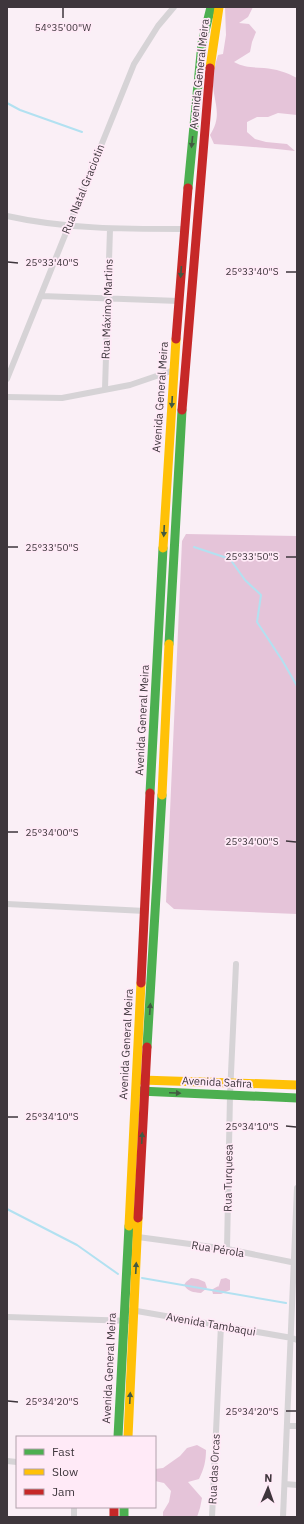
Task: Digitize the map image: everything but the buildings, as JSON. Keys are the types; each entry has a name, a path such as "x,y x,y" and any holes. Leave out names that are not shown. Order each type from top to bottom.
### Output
{"main road":[{"name":"Avenida General Meira","path":"141,1080 156,662 174,370 184,229 202,43 211,7"},
{"name":"Avenida General Meira","path":"128,1436 129,1310 140,1091 156,911 184,371 210,64 218,7"},
{"path":"184,229 196,230"},
{"path":"174,370 184,371"},
{"path":"146,910 156,911"},
{"name":"Avenida Safira","path":"141,1080 297,1085"},
{"name":"Avenida General Meira","path":"129,1310 138,1237 140,1091"},
{"name":"Avenida Safira","path":"140,1091 297,1098"},
{"name":"Avenida General Meira","path":"118,1436 129,1321"}],"street":[{"name":"Rua Natal Graciotin","path":"7,379 134,64 158,26 174,7"},
{"path":"7,216 27,221 68,226 110,229 184,229"},
{"name":"Rua Máximo Martins","path":"104,389 106,298 110,229"},
{"path":"41,296 179,301"},
{"path":"7,397 62,398 130,385 174,370"},
{"path":"7,904 146,910"},
{"name":"Rua Turquesa","path":"227,1249 230,1082 236,964"},
{"path":"283,1517 287,1426 294,1339 297,1188"},
{"name":"Rua Pérola","path":"138,1237 227,1249 295,1263"},
{"name":"Avenida Tambaqui","path":"129,1310 294,1339"},
{"path":"7,1317 129,1321"},
{"name":"Rua das Orcas","path":"212,1517 221,1325"},
{"path":"287,1426 297,1426"},
{"path":"285,1484 297,1485"}],"shaded area":[{"path":"225,7 253,7 248,17 239,23 249,24 256,32 250,52 234,62 245,66 268,68 285,72 297,78 297,115 278,113 268,117 257,117 247,122 247,132 255,139 266,142 287,144 295,151 214,144 210,135 214,129 217,117 213,78 218,55 223,54 226,35"},
{"path":"186,534 297,536 297,914 174,909 166,902 182,541"},
{"path":"191,1278 205,1282 207,1288 201,1293 189,1290 184,1285"},
{"path":"226,1278 230,1280 230,1290 221,1294 213,1294 212,1290 219,1286 221,1279"},
{"path":"197,1445 206,1450 206,1458 199,1479 188,1482 202,1498 197,1517 163,1517 163,1512 169,1502 171,1491 164,1483 156,1481 156,1469 163,1468 180,1456 187,1448"}],"waterway":[{"path":"7,103 20,110 82,132"},
{"path":"194,547 230,559 245,580 261,595 257,622 297,686"},
{"path":"7,1209 77,1245 118,1274"},
{"path":"142,1278 286,1303"}],"traffic: fast":[{"path":"188,188 202,43 211,7"},
{"path":"169,644 182,410"},
{"path":"150,793 163,548"},
{"path":"147,1047 162,795"},
{"path":"139,1091 297,1098"},
{"path":"118,1436 129,1226"},
{"path":"124,1508 124,1517"}],"traffic: slow":[{"path":"210,68 219,7"},
{"path":"163,548 176,339"},
{"path":"162,795 169,644"},
{"path":"129,1226 141,983"},
{"path":"141,1080 297,1085"},
{"path":"128,1436 138,1218"}],"traffic: jam":[{"path":"182,410 210,68"},
{"path":"176,339 188,188"},
{"path":"141,983 150,793"},
{"path":"138,1218 147,1047"},
{"path":"114,1508 114,1517"}]}
